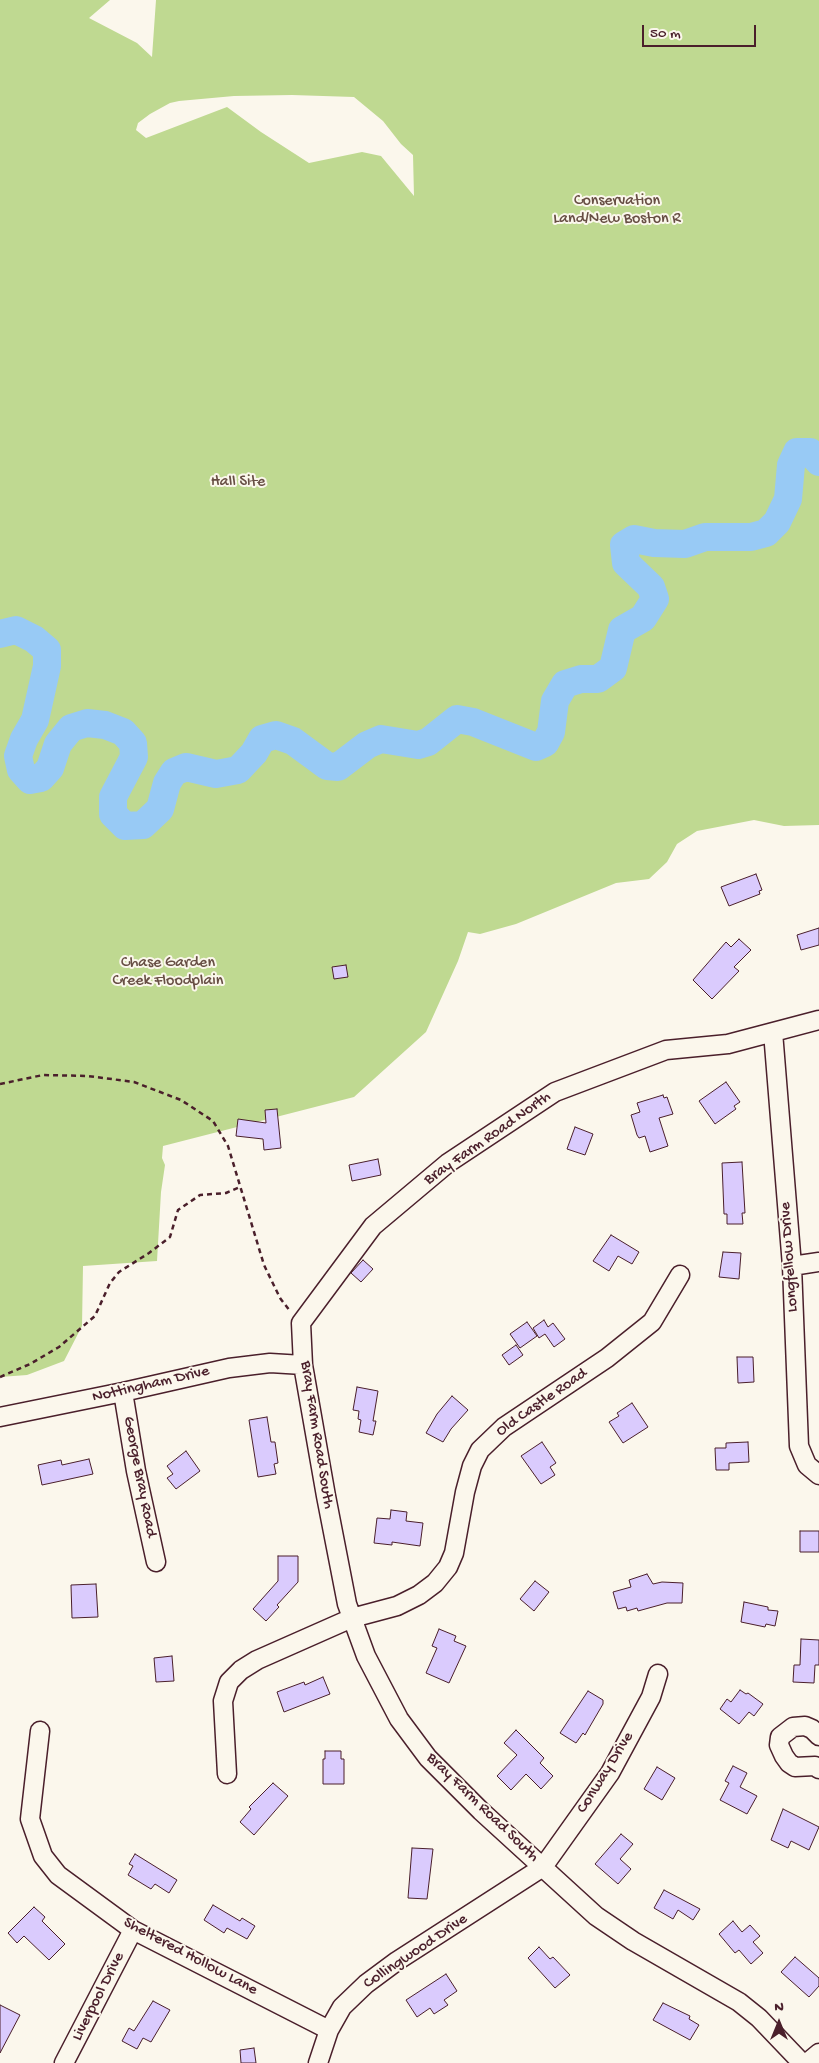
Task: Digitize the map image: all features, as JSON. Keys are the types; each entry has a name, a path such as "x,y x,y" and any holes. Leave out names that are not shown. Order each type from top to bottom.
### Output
{"street":[{"name":"Bray Farm Road North","path":"300,1324 374,1226 448,1163 555,1092 666,1050 728,1044 819,1020"},
{"name":"Longfellow Drive","path":"773,1032 792,1266 799,1446 807,1465 819,1475"},
{"path":"792,1266 819,1262"},
{"name":"Old Castle Road","path":"227,1774 223,1701 228,1682 241,1670 257,1660 352,1618 397,1606 419,1595 436,1582 448,1567 454,1553 465,1492 472,1466 480,1450 504,1427 607,1358 652,1322 680,1275"},
{"name":"Bray Farm Road South","path":"300,1324 303,1365 327,1505 348,1604 366,1656 394,1712 422,1750 481,1811 596,1916 633,1941 739,2002 759,2018 802,2063"},
{"name":"Nottingham Drive","path":"0,1418 228,1368 270,1363 303,1365"},
{"name":"George Bray Road","path":"123,1392 136,1471 156,1562"},
{"name":"Conway Drive","path":"544,1867 610,1773 651,1697 658,1674"},
{"path":"818,1765 795,1767 784,1756 779,1744 780,1736 793,1727 805,1726 812,1729 819,1736"},
{"name":"Sheltered Hollow Lane","path":"40,1732 30,1819 43,1856 58,1875 133,1930 329,2030"},
{"name":"Collingwood Drive","path":"318,2063 329,2030 342,2007 366,1984 397,1961 544,1867"},
{"name":"Liverpool Drive","path":"64,2063 133,1930"},
{"path":"808,2063 819,2053"}],"path":[{"path":"0,1084 44,1075 88,1076 134,1082 181,1100 213,1122 228,1146 264,1265 280,1298 300,1324"},
{"path":"0,1378 30,1364 58,1347 95,1316 110,1283 119,1272 170,1237 178,1210 200,1195 226,1193 240,1187"}],"green space":[{"path":"0,0 110,0 89,18 137,43 152,57 156,0 819,0 819,825 784,826 754,820 697,831 677,844 667,862 649,879 616,883 516,924 480,934 468,932 458,961 426,1032 354,1097 163,1146 162,1158 165,1165 161,1192 157,1261 83,1266 82,1326 64,1361 27,1375 0,1377","holes":["234,96 354,97 383,121 401,144 413,155 414,196 381,156 362,152 309,163 227,107 146,138 136,130 138,123 150,114 170,103 179,101"]}],"building":[{"path":"756,874 762,890 759,891 760,894 729,906 721,887"},
{"path":"819,928 819,945 801,950 797,935"},
{"path":"739,939 751,950 734,967 739,971 712,999 693,980 726,942 731,947"},
{"path":"346,965 348,977 334,979 332,967"},
{"path":"726,1082 740,1102 734,1106 736,1109 715,1124 699,1101"},
{"path":"663,1095 664,1098 667,1097 673,1114 659,1118 668,1146 650,1152 645,1136 639,1138 637,1135 631,1115 640,1112 637,1103"},
{"path":"277,1109 281,1148 264,1150 263,1139 236,1136 238,1119 266,1123 265,1110"},
{"path":"575,1127 593,1134 585,1155 567,1149"},
{"path":"378,1159 381,1175 352,1181 349,1165"},
{"path":"742,1162 745,1213 742,1213 743,1224 727,1224 727,1214 724,1214 722,1163"},
{"path":"611,1235 639,1252 632,1264 618,1256 609,1271 593,1261"},
{"path":"723,1252 741,1253 739,1279 719,1277"},
{"path":"363,1260 373,1269 361,1282 351,1273"},
{"path":"544,1320 548,1327 553,1323 565,1339 554,1347 545,1334 539,1338 533,1328"},
{"path":"527,1322 537,1336 520,1348 510,1334"},
{"path":"516,1345 523,1355 509,1365 502,1355"},
{"path":"737,1357 753,1357 754,1382 738,1383"},
{"path":"357,1387 378,1391 373,1421 376,1421 373,1435 359,1432 361,1420 358,1419 359,1411 353,1410"},
{"path":"452,1396 468,1410 451,1429 443,1442 426,1433 437,1414"},
{"path":"632,1403 648,1427 623,1443 609,1422 619,1416 617,1413"},
{"path":"267,1417 271,1442 275,1442 278,1463 274,1464 276,1474 258,1477 249,1420"},
{"path":"542,1442 556,1463 550,1467 555,1475 541,1484 521,1456"},
{"path":"748,1442 749,1462 729,1463 729,1470 716,1470 715,1448 726,1448 726,1443"},
{"path":"186,1451 200,1471 176,1489 167,1478 173,1474 167,1466"},
{"path":"89,1459 93,1474 42,1485 38,1465 61,1460 62,1465"},
{"path":"391,1510 407,1512 406,1521 423,1523 420,1546 392,1542 392,1545 374,1543 377,1518 390,1519"},
{"path":"800,1531 819,1531 819,1552 800,1552"},
{"path":"278,1556 298,1556 298,1582 277,1605 279,1607 266,1621 253,1609 278,1581"},
{"path":"647,1574 653,1584 662,1582 683,1583 682,1603 667,1603 638,1611 637,1608 627,1611 626,1607 618,1609 613,1592 631,1587 629,1580"},
{"path":"535,1581 549,1592 534,1611 520,1599"},
{"path":"96,1584 98,1617 72,1618 71,1585"},
{"path":"744,1602 768,1607 768,1610 778,1611 775,1626 766,1624 765,1627 741,1622"},
{"path":"439,1629 456,1636 454,1641 466,1646 449,1683 426,1673 437,1648 432,1646"},
{"path":"801,1639 819,1640 819,1665 815,1665 814,1683 793,1682 794,1665 800,1665"},
{"path":"172,1656 174,1681 156,1682 154,1658"},
{"path":"323,1677 330,1694 284,1712 277,1692 304,1682 305,1685"},
{"path":"740,1690 746,1694 748,1693 763,1704 754,1716 749,1712 739,1724 720,1709 727,1699 731,1702"},
{"path":"588,1691 603,1700 603,1704 585,1735 583,1733 576,1743 560,1733"},
{"path":"516,1730 544,1758 540,1763 553,1776 541,1789 526,1774 511,1790 497,1776 517,1755 504,1743"},
{"path":"325,1751 341,1751 341,1759 344,1759 344,1784 323,1784 323,1759 325,1759"},
{"path":"733,1766 747,1773 740,1787 757,1796 747,1814 720,1800 729,1783 725,1781"},
{"path":"657,1767 675,1778 662,1800 644,1789"},
{"path":"273,1783 288,1796 254,1835 240,1822 251,1809 249,1807"},
{"path":"783,1809 819,1827 809,1850 791,1841 788,1848 771,1840"},
{"path":"621,1834 633,1844 620,1859 631,1869 618,1884 595,1864"},
{"path":"412,1848 433,1849 427,1899 408,1898"},
{"path":"135,1854 177,1880 169,1893 155,1884 151,1889 128,1875 133,1866 129,1864"},
{"path":"664,1890 700,1909 693,1920 678,1910 673,1919 654,1908"},
{"path":"213,1905 240,1921 242,1918 255,1926 247,1939 227,1928 224,1933 204,1920"},
{"path":"34,1907 45,1917 42,1921 65,1944 49,1960 24,1936 17,1943 8,1933"},
{"path":"733,1921 742,1932 750,1925 760,1936 753,1942 763,1953 751,1964 739,1950 735,1953 719,1934"},
{"path":"539,1947 550,1959 553,1957 570,1975 555,1988 528,1958"},
{"path":"795,1957 819,1978 819,1986 809,1997 781,1972"},
{"path":"446,1974 457,1991 444,2000 448,2005 434,2014 430,2008 417,2017 406,2000"},
{"path":"153,2001 170,2010 151,2042 143,2038 137,2049 122,2041 129,2028 134,2031"},
{"path":"663,2003 690,2016 689,2019 699,2025 690,2040 653,2020"},
{"path":"0,2005 20,2015 0,2053"},
{"path":"254,2048 256,2063 241,2063 240,2050"}],"waterway":[{"path":"0,634 16,630 34,639 47,650 47,666 35,720 24,739 18,756 21,770 30,780 41,778 50,768 58,744 71,728 87,723 105,725 123,732 133,743 134,757 113,797 113,814 125,826 143,825 160,809 167,783 174,772 186,767 216,774 238,770 254,753 262,739 276,735 293,741 327,766 338,767 367,745 381,739 418,745 428,742 457,719 473,722 536,747 545,743 551,732 555,701 565,684 581,679 598,679 613,668 622,630 643,618 655,599 651,587 626,563 624,545 634,539 654,543 685,544 705,537 751,537 766,533 777,522 788,499 791,465 797,452 810,452 819,462"}],"park label":[{"name":"Conservation Land/New Boston R","path":"617,211"},
{"name":"Hall Site","path":"238,483"},
{"name":"Chase Garden Creek Floodplain","path":"168,973"}]}
